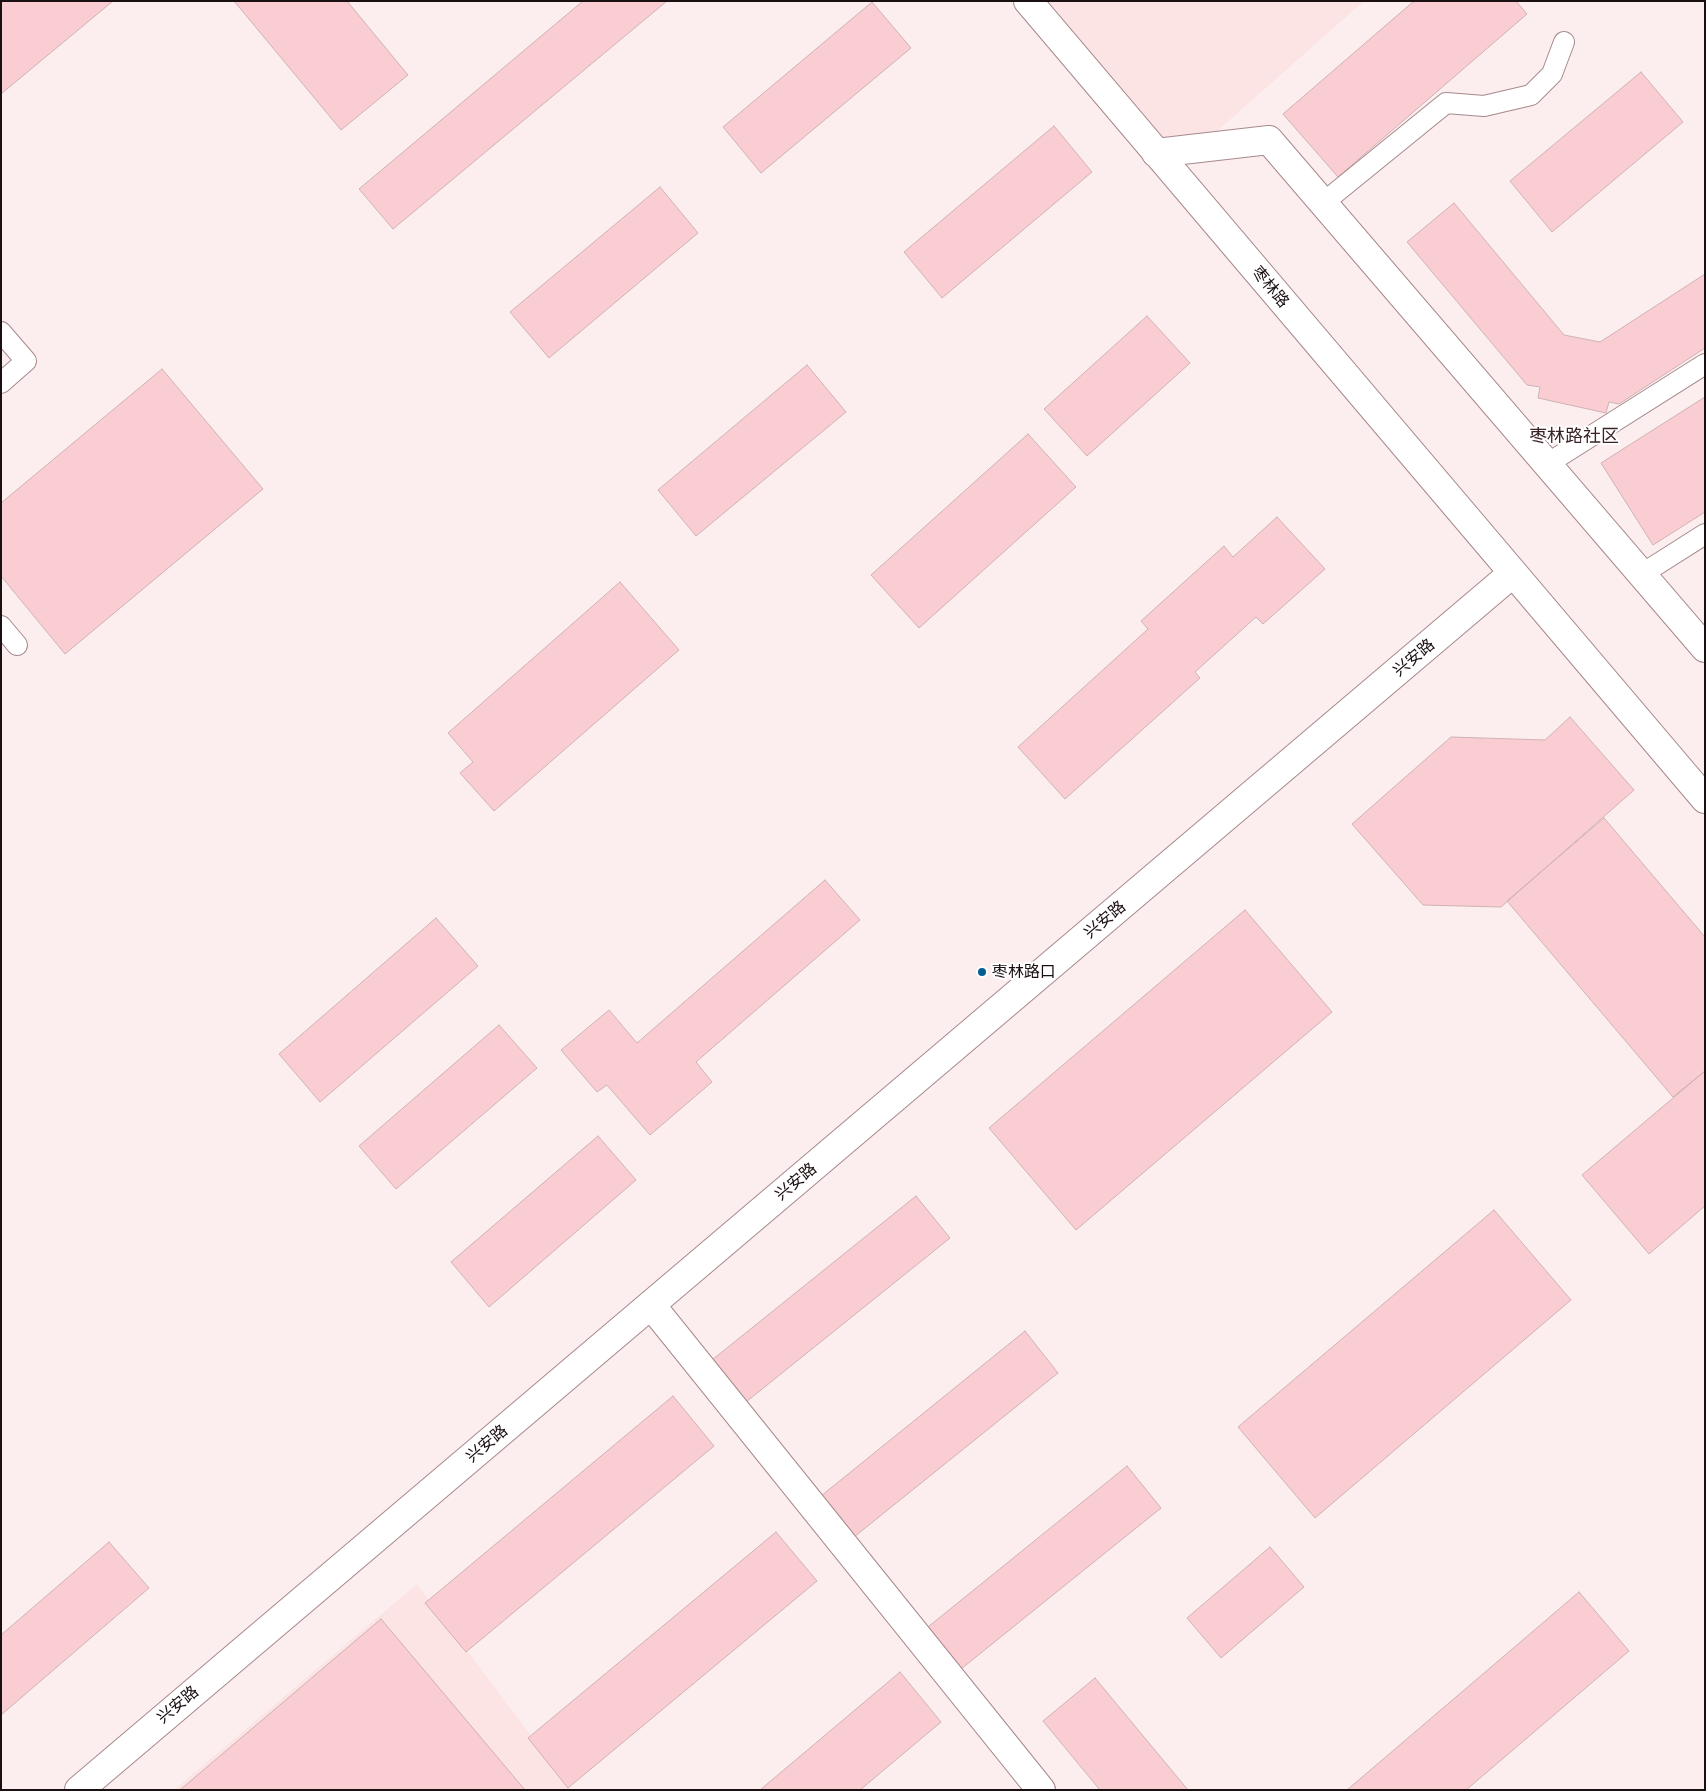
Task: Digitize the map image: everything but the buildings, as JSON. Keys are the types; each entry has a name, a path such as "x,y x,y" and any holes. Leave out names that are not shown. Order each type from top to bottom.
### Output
{"street":[{"name":"枣林路","path":"1028,1 1705,799"},
{"path":"1156,153 1269,140 1705,648"},
{"name":"兴安路","path":"79,1790 1513,573"},
{"path":"651,1305 1040,1790"}],"lane":[{"path":"1323,203 1446,102 1484,106 1531,95 1552,74 1564,42"},
{"path":"1,332 26,361 1,383"},
{"path":"1547,464 1705,364"},
{"path":"1642,574 1705,534"},
{"path":"1,626 17,645"}],"shaded area":[{"path":"1048,1 1364,1 1181,163"},
{"path":"417,1584 572,1790 174,1790"}],"place":[{"name":"枣林路口","path":"982,972"}],"district":[{"name":"枣林路社区","path":"1574,437"}]}
